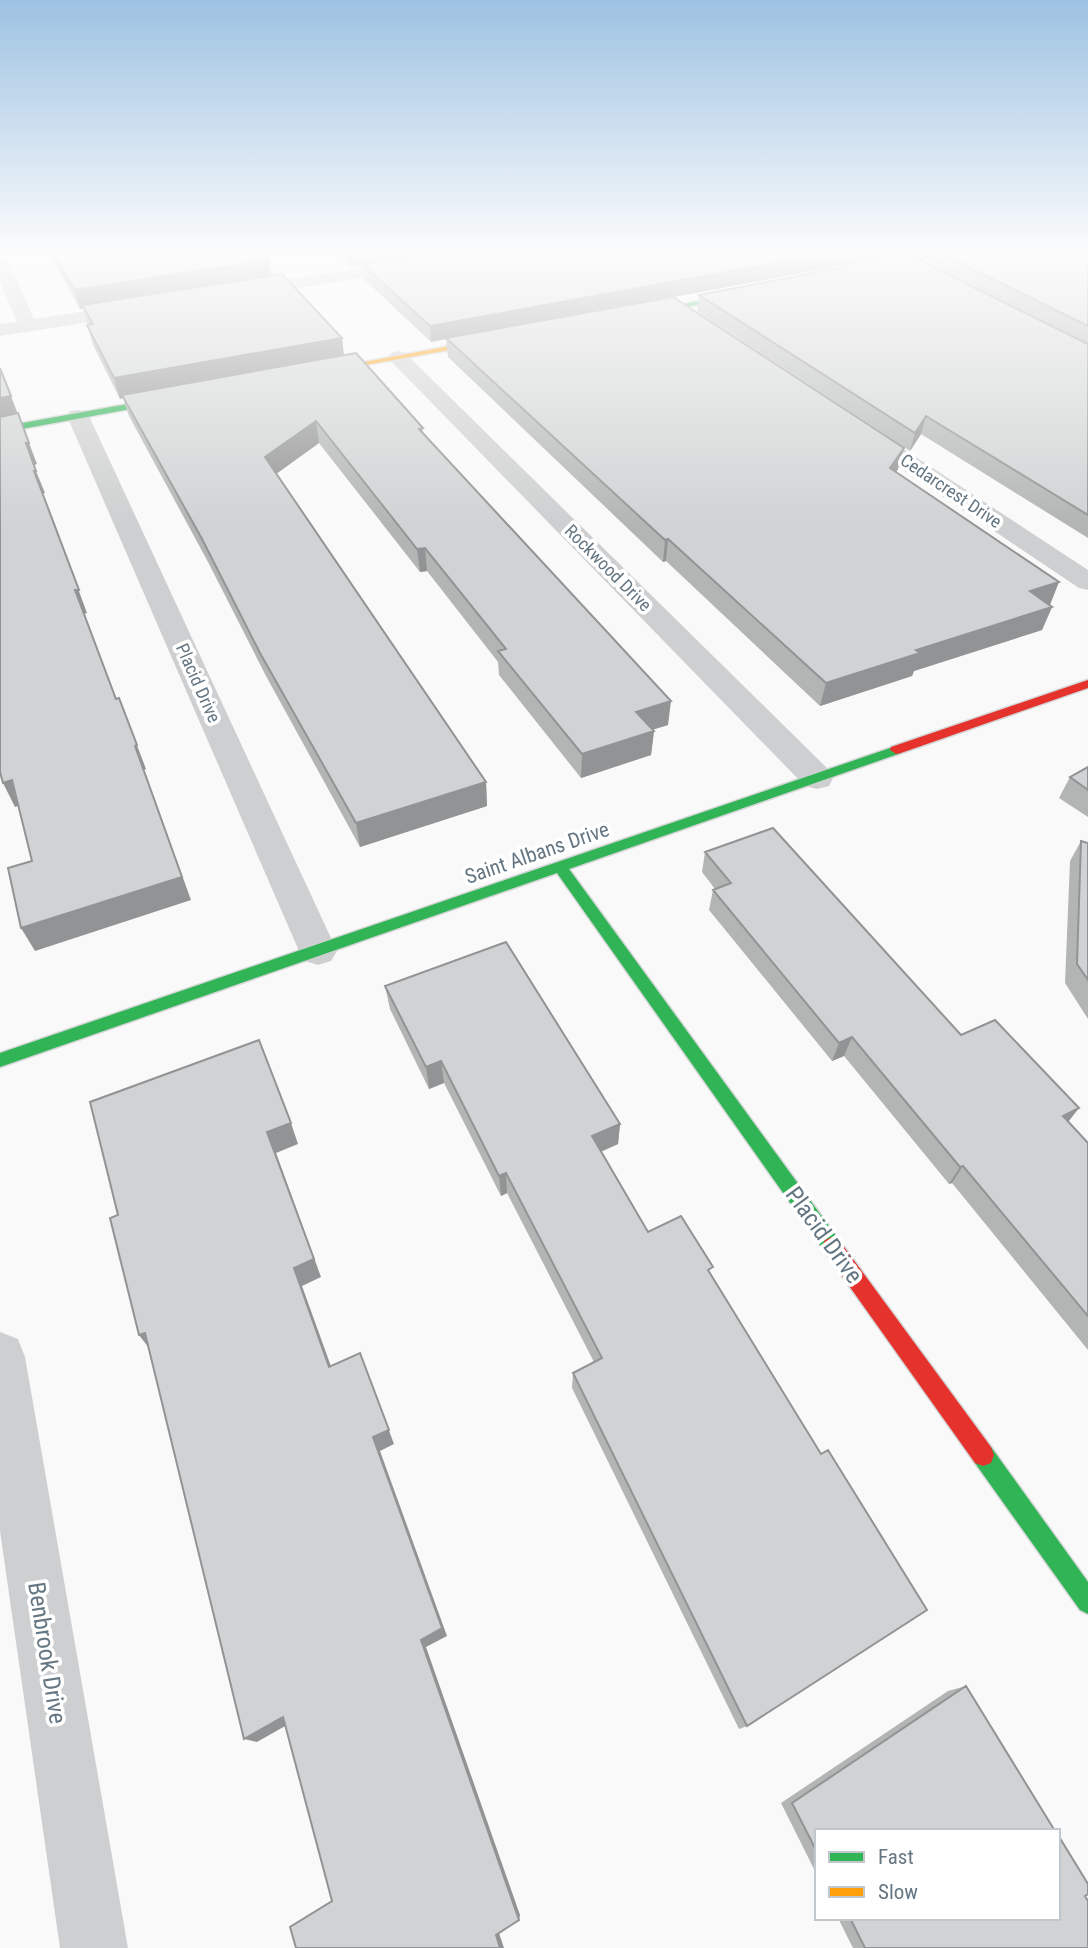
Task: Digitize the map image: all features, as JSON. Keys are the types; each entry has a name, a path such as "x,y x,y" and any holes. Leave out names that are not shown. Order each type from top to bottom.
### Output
{"street":[{"path":"305,374 471,344"},
{"name":"Rockwood Drive","path":"398,357 817,778"},
{"path":"0,430 198,394"},
{"name":"Cedarcrest Drive","path":"835,414 1088,582"},
{"name":"Placid Drive","path":"78,416 318,951"},
{"name":"Saint Albans Drive","path":"0,1060 1088,684"},
{"name":"Placid Drive","path":"560,867 1088,1602"},
{"name":"Benbrook Drive","path":"0,1357 94,1948"}],"building":[{"path":"97,344 308,344 114,378"},
{"path":"452,344 745,344 904,448 890,468 1059,582 1030,591 1052,607 916,650 920,653 826,683 668,539 665,540"},
{"path":"776,344 1088,344 1088,515 926,416 915,433"},
{"path":"356,353 423,428 419,429 671,701 636,712 654,731 582,754 498,651 506,649 425,548 417,549 316,421 265,457 486,782 356,823 260,653 202,539 122,395"},
{"path":"0,368 11,396 0,398"},
{"path":"18,413 29,443 26,443 34,471 79,590 75,590 116,699 119,698 137,745 135,746 182,877 21,928 8,868 32,861 12,780 3,783 0,772 0,417"},
{"path":"1088,767 1088,790 1070,777"},
{"path":"773,828 961,1035 995,1020 1079,1108 1063,1116 1088,1143 1088,1316 852,1037 839,1043 713,890 731,883 705,852"},
{"path":"1081,841 1088,843 1088,980 1077,964"},
{"path":"506,942 620,1124 592,1136 648,1232 681,1216 713,1267 708,1270 821,1454 828,1450 927,1610 747,1726 573,1373 602,1358 506,1173 499,1176 441,1061 426,1067 385,986"},
{"path":"259,1040 291,1123 267,1132 314,1259 294,1268 329,1367 360,1353 389,1430 373,1437 442,1628 421,1640 519,1920 496,1935 500,1948 296,1948 290,1927 332,1901 283,1717 244,1739 145,1333 139,1335 110,1218 118,1215 90,1102"},
{"path":"966,1686 1054,1829 815,1829 815,1848 792,1803"},
{"path":"1060,1838 1088,1884 1088,1894 1085,1896 1088,1901 1088,1948 865,1948 851,1920 1060,1920"}],"traffic: fast":[{"path":"0,430 177,398"},
{"path":"0,1060 896,750"},
{"path":"560,867 832,1246"},
{"path":"983,1455 1088,1602"}],"traffic: slow":[{"path":"315,372 470,344"}],"traffic: jam":[{"path":"896,750 1088,684"},
{"path":"832,1246 983,1455"}]}
